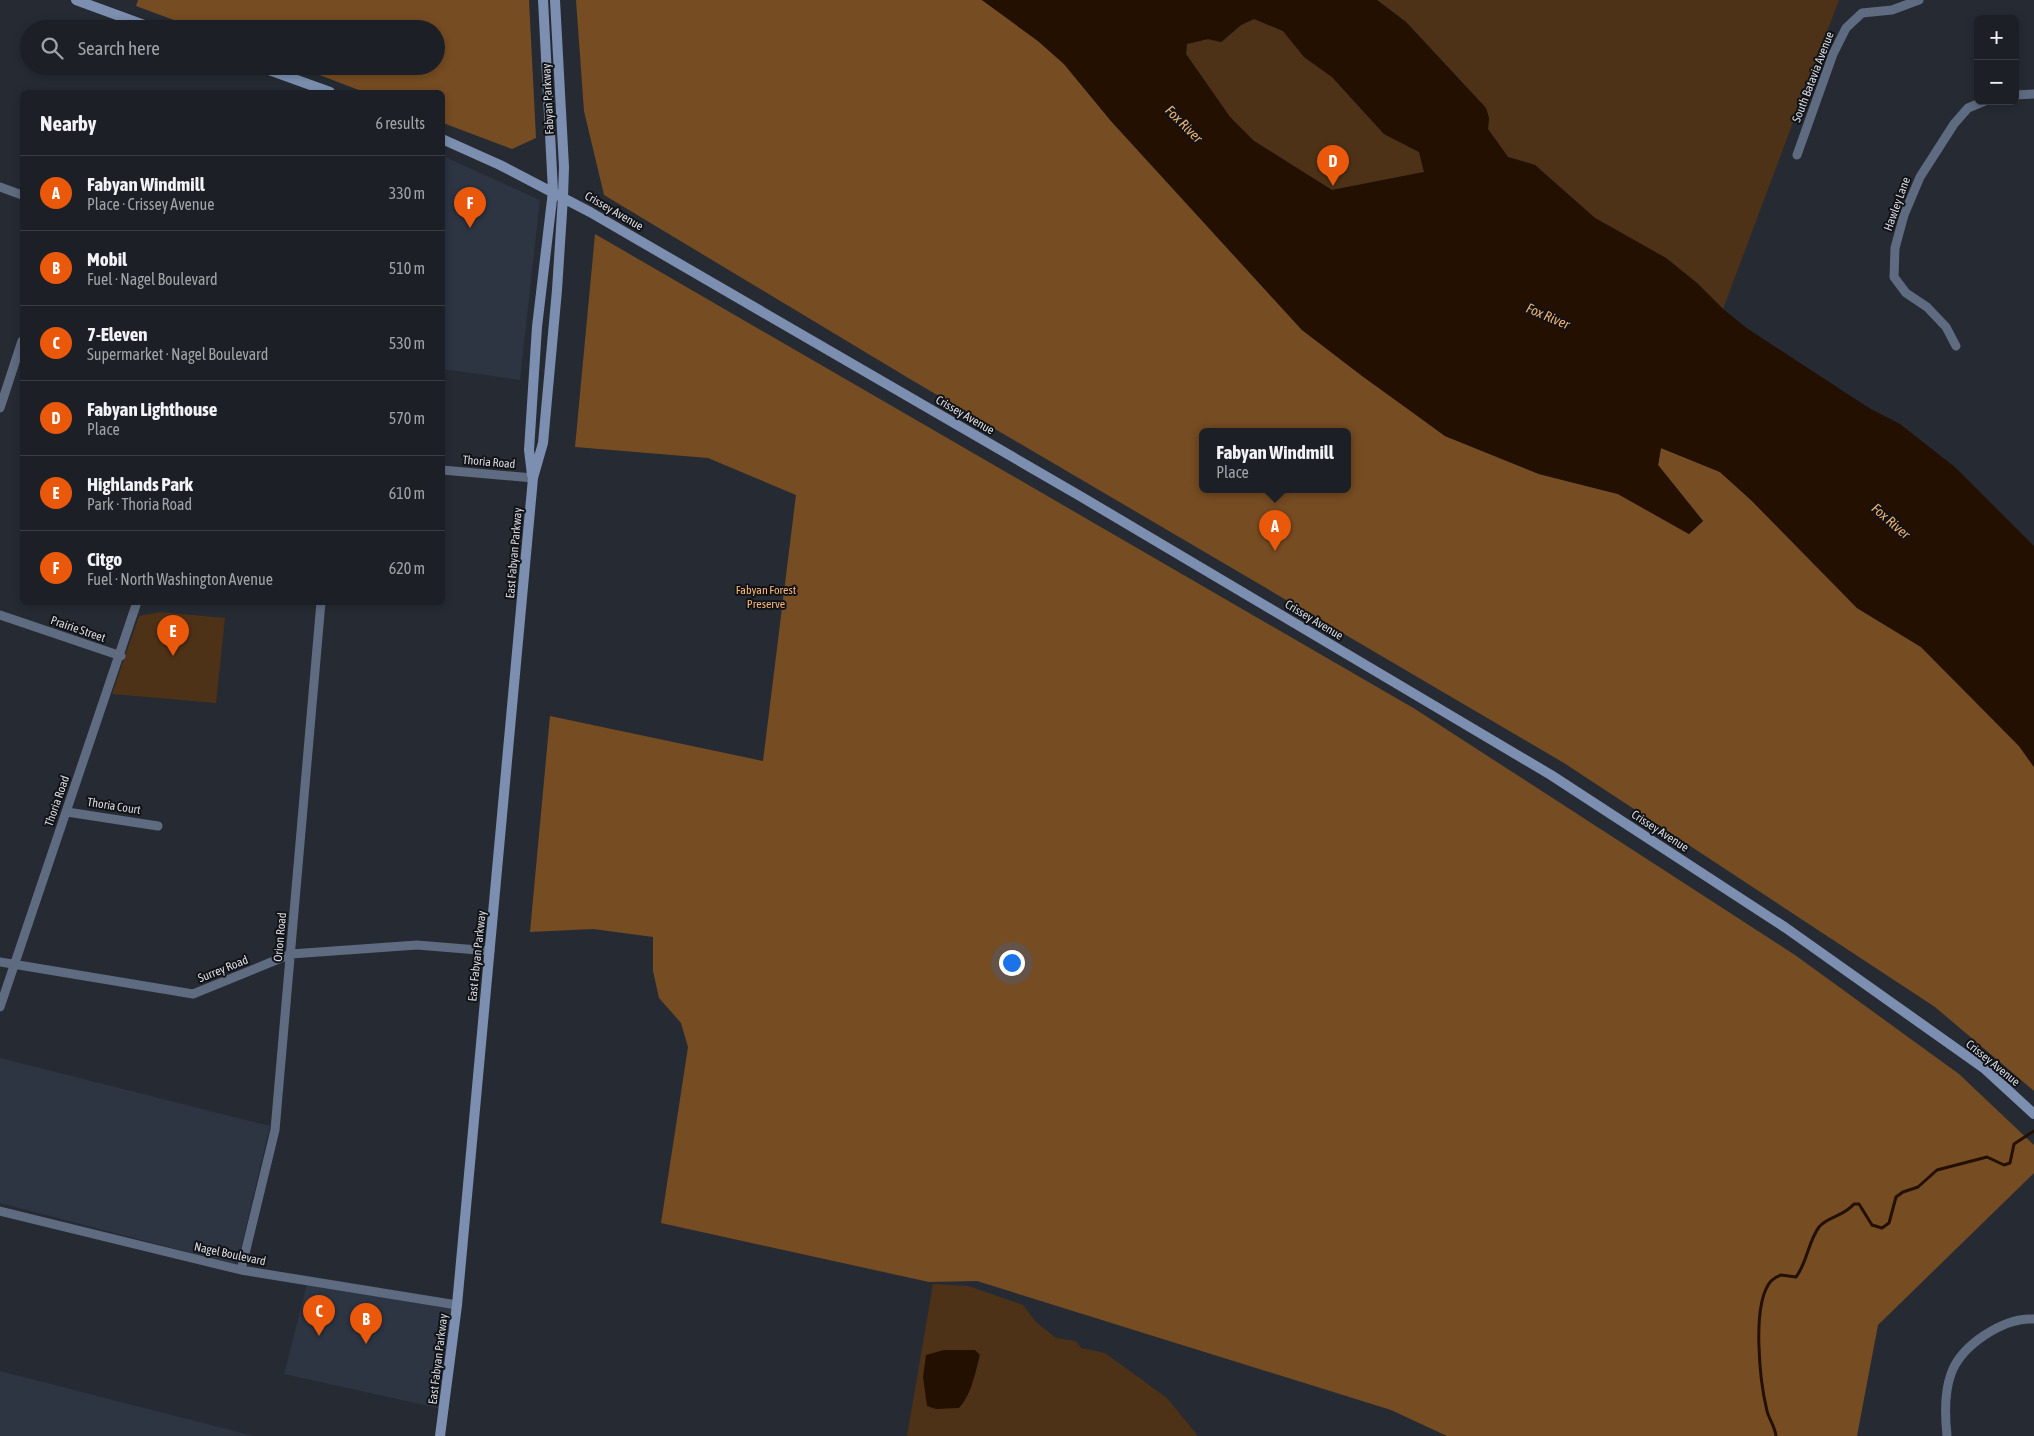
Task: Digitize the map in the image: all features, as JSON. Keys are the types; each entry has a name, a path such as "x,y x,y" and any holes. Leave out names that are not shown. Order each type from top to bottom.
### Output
{"main road":[{"path":"76,0 130,20"},
{"name":"Fabyan Parkway","path":"543,0 552,191"},
{"name":"Fabyan Parkway","path":"555,0 564,167 563,197"},
{"path":"283,75 324,90"},
{"name":"Crissey Avenue","path":"445,140 563,197 1080,496 1551,775 1786,928 1985,1069 2033,1113"},
{"name":"East Fabyan Parkway","path":"533,478 529,450 530,431 538,327 552,191"},
{"name":"East Fabyan Parkway","path":"440,1436 457,1305 533,478 543,443 563,197"}],"street":[{"name":"South Batavia Avenue","path":"1797,155 1833,54 1846,28 1862,13 1892,10 1919,0"},
{"path":"2019,95 2034,94"},
{"name":"Hawley Lane","path":"1956,346 1946,327 1927,307 1906,293 1894,277 1895,248 1904,215 1920,177 1959,118 1968,108 1975,105"},
{"path":"0,187 20,194"},
{"path":"0,408 20,347"},
{"name":"Thoria Road","path":"445,470 533,478"},
{"name":"Thoria Road","path":"0,1007 136,605"},
{"name":"Orion Road","path":"241,1270 275,1130 321,605"},
{"name":"Prairie Street","path":"0,615 120,656"},
{"name":"Thoria Court","path":"67,812 158,826"},
{"name":"Surrey Road","path":"0,962 13,966 193,994 291,954 417,945 490,952"},
{"name":"Nagel Boulevard","path":"0,1211 241,1270 457,1305"},
{"path":"1947,1436 1946,1399 1951,1373 1970,1346 1999,1326 2034,1319 2034,1309"}],"shaded area":[{"path":"138,0 529,0 536,138 512,149 445,124 445,90 359,90 320,75 445,75 445,20 174,20 136,6"},
{"path":"576,0 982,0 1038,41 1064,64 1111,121 1302,330 1445,436 1539,474 1618,494 1689,534 1703,521 1658,465 1661,448 1720,472 1752,501 1857,608 1921,647 2019,746 2034,767 2034,1091 1935,1007 1564,763 910,379 604,195 584,111"},
{"path":"1377,0 1839,0 1723,309 1697,283 1666,258 1595,218 1535,165 1508,157 1488,129 1489,118 1486,108 1406,22"},
{"path":"1254,19 1283,31 1304,57 1332,77 1384,134 1419,152 1424,172 1332,190 1254,141 1230,117 1186,54 1187,44 1208,39 1222,42 1241,25"},
{"path":"445,157 540,200 520,380 445,369"},
{"name":"Fabyan Forest Preserve","path":"595,234 1415,709 1795,955 1959,1074 2034,1145 2034,1173 1878,1325 1857,1436 1447,1436 1391,1410 977,1281 929,1282 661,1223 688,1047 681,1023 659,998 653,971 653,937 593,929 530,932 550,716 763,761 796,495 708,458 575,447"},
{"path":"160,612 225,618 216,703 112,694 139,616"},
{"path":"0,1058 270,1126 237,1265 0,1203"},
{"path":"307,1284 455,1308 442,1409 284,1374"},
{"path":"933,1284 968,1286 1023,1305 1036,1322 1056,1338 1076,1341 1081,1348 1105,1353 1167,1398 1198,1436 907,1436"},
{"path":"0,1371 254,1436 0,1436"}],"water":[{"name":"Fox River","path":"982,0 1377,0 1406,22 1486,108 1489,118 1488,129 1508,157 1535,165 1595,218 1666,258 1748,329 1869,408 1900,424 1956,468 2034,546 2034,767 2019,746 1921,647 1857,608 1752,501 1720,472 1661,448 1658,465 1703,521 1689,534 1618,494 1539,474 1445,436 1362,376 1302,330 1111,121 1064,64 1038,41","holes":["1254,19 1283,31 1304,57 1332,77 1384,134 1419,152 1424,172 1332,190 1254,141 1230,117 1186,54 1187,44 1208,39 1221,42 1241,25"]},
{"path":"944,1350 975,1350 980,1355 970,1390 959,1408 936,1409 927,1406 923,1377 926,1355"}],"waterway":[{"path":"1776,1436 1764,1398 1759,1344 1761,1307 1765,1292 1771,1281 1781,1275 1796,1277 1819,1227 1845,1212 1854,1204 1859,1204 1872,1225 1882,1228 1889,1223 1896,1197 1903,1192 1918,1187 1937,1170 1987,1157 2004,1165 2010,1163 2014,1144 2034,1131"}],"place":[{"name":"Fabyan Lighthouse","path":"1333,186"},
{"name":"Citgo","path":"470,228"},
{"name":"Fabyan Windmill","path":"1275,551"},
{"name":"Highlands Park","path":"173,656"},
{"name":"7-Eleven","path":"319,1336"},
{"name":"Mobil","path":"366,1344"}]}
